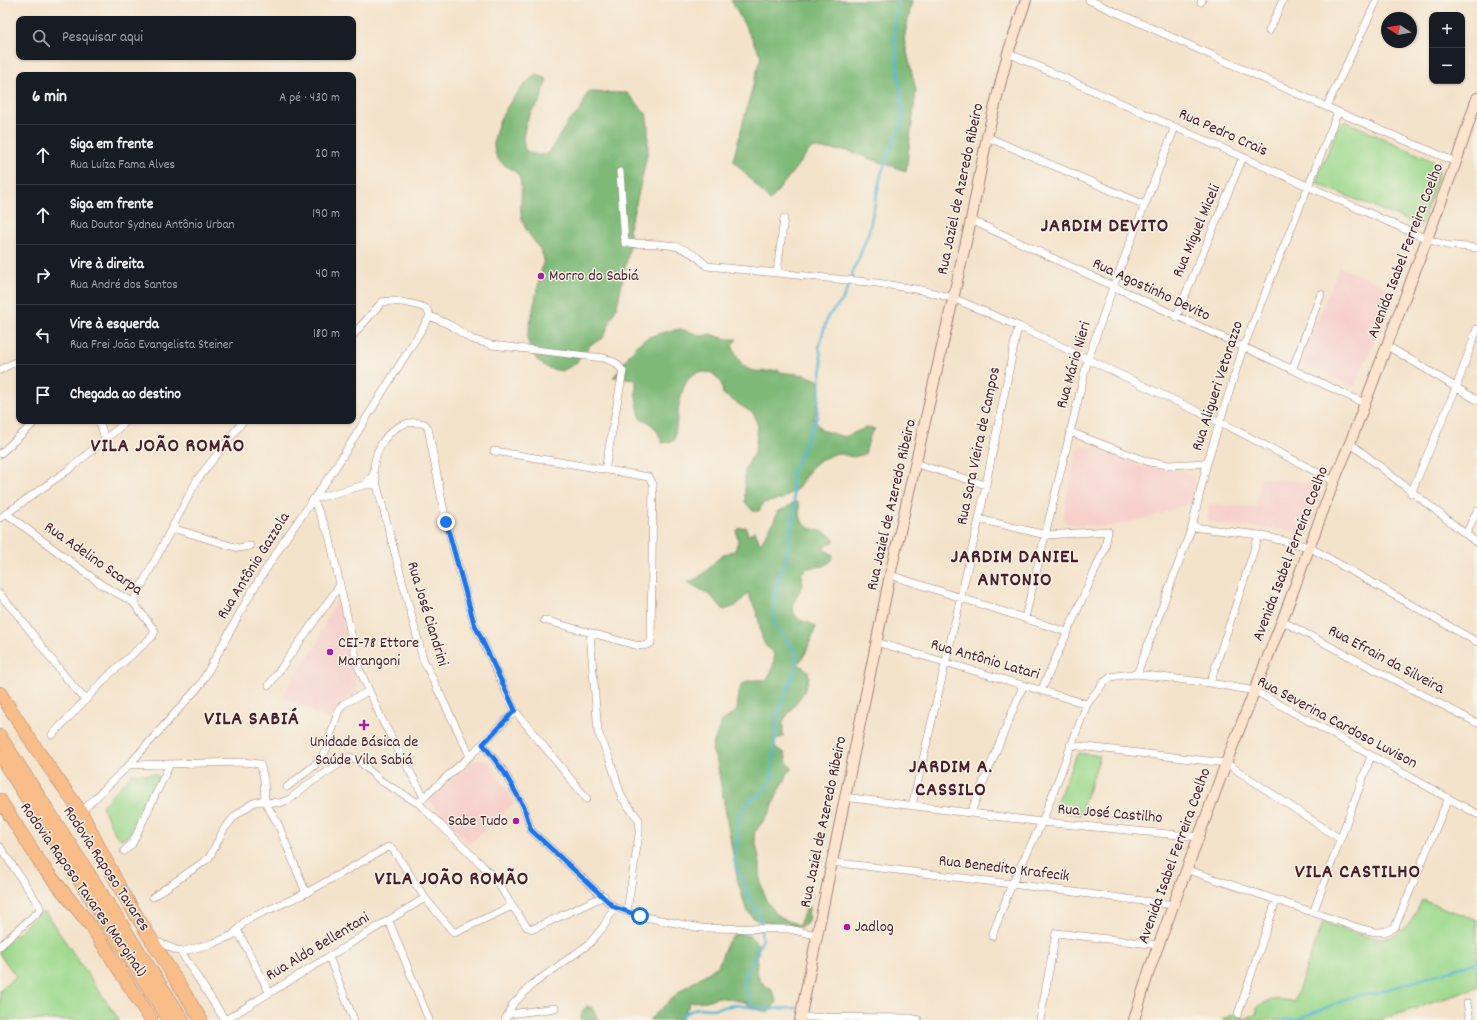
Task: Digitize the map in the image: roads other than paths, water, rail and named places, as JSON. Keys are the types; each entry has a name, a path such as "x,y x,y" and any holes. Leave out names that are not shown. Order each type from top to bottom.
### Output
{"highway":[{"name":"Rodovia Raposo Tavares (Marginal)","path":"0,693 37,750 81,812 122,892 201,1020"},
{"name":"Rodovia Raposo Tavares","path":"0,736 183,1020"},
{"name":"Rodovia Raposo Tavares","path":"0,756 169,1020"},
{"name":"Rodovia Raposo Tavares (Marginal)","path":"0,800 43,867 91,926 151,1020"}],"street":[{"name":"Rua Jaziel de Azeredo Ribeiro","path":"800,1018 890,575 917,464 971,220 987,137 1008,53 1026,0"},
{"path":"1089,0 1338,112 1456,162"},
{"path":"1269,31 1283,0"},
{"path":"1327,106 1377,0"},
{"name":"Rua Pedro Crais","path":"1008,53 1427,239 1446,245 1477,248"},
{"name":"Avenida Isabel Ferreira Coelho","path":"1134,1020 1159,945 1226,764 1427,239 1456,162 1477,98"},
{"name":"Rua Aligueri Vetorazzo","path":"1137,674 1192,527 1207,463 1243,348 1338,112"},
{"name":"Rua Mário Nieri","path":"1025,618 1088,359 1113,287 1175,127"},
{"path":"987,137 1145,205"},
{"name":"Rua Miguel Miceli","path":"1176,317 1243,157"},
{"path":"620,172 624,243 678,246 696,254 706,266 777,272 897,286 953,298 1018,326 1220,422 1334,481"},
{"path":"777,272 784,218"},
{"name":"Rua Agostinho Devito","path":"971,220 1176,317 1364,403"},
{"path":"1292,370 1321,294"},
{"path":"356,332 382,302 400,303 425,308 430,316 452,326 471,339 492,345 604,358 616,363 623,371 605,470"},
{"name":"Rua Antônio Gazzola","path":"81,812 129,765 208,674 252,591 372,412 430,316"},
{"name":"Rua Sara Vieira de Campos","path":"912,806 979,519 1018,326"},
{"path":"1411,493 1456,388 1477,329"},
{"path":"1386,345 1477,400"},
{"path":"0,370 16,362"},
{"path":"365,485 374,474 376,457 392,429 414,423 425,424 428,428 446,522 474,623 515,710 587,799"},
{"path":"0,454 33,424"},
{"path":"100,424 105,438"},
{"path":"0,518 71,468 122,424"},
{"path":"133,602 197,480 242,424"},
{"path":"1070,432 1149,462 1169,465 1207,463"},
{"path":"1350,443 1411,493 1477,543"},
{"path":"494,451 649,477 653,484 651,643 644,646 635,645 590,634 544,620"},
{"path":"917,464 986,485"},
{"name":"Rua José Ciandrini","path":"374,474 423,659 470,756"},
{"path":"378,485 365,485 313,500 329,535 358,666 369,691 424,797"},
{"path":"1466,534 1477,511"},
{"name":"Rua Adelino Scarpa","path":"7,514 102,585 133,602 154,628 154,634 116,668 52,735"},
{"path":"979,519 1046,535 1108,531 1105,548 1041,691"},
{"path":"1192,527 1259,535 1309,547 1477,642"},
{"path":"172,528 238,548 250,546"},
{"path":"1210,683 1259,535"},
{"path":"890,575 1067,632"},
{"path":"269,685 340,585"},
{"path":"0,594 20,617 68,682 86,700"},
{"name":"Rua Efrain da Silveira","path":"1282,621 1477,723"},
{"path":"590,634 598,732 610,760 622,798 639,820 639,834 627,911"},
{"name":"Rua Antônio Latari","path":"876,642 1087,704"},
{"name":"Rua Severina Cardoso Luvison","path":"992,936 1012,884 1042,822 1070,745 1087,704 1098,688 1112,677 1137,674 1210,683 1255,691 1477,814"},
{"path":"971,812 1023,686"},
{"path":"287,787 315,764 326,750 338,712 344,704 369,691"},
{"path":"418,803 483,744 515,710"},
{"path":"483,744 504,772 524,807 531,830 553,852 604,896 614,907 640,916 701,928 766,928 789,930 816,935"},
{"path":"1070,745 1226,764 1340,839"},
{"path":"153,897 209,858 224,829 235,816 254,804 265,802 280,803 290,799 307,785 350,756 358,760 381,781 418,803 483,866 498,883 527,927 533,929 604,896"},
{"path":"1313,913 1371,756"},
{"path":"129,765 258,763 262,767 265,802 278,824 306,893"},
{"path":"124,851 132,844 170,764"},
{"name":"Rua José Castilho","path":"844,797 1042,822 1200,837"},
{"path":"1188,870 1276,901 1376,933 1387,932 1395,926 1448,799"},
{"path":"0,847 39,905 40,910 0,946"},
{"path":"181,952 214,943 238,931 246,920 306,893 391,847 425,898 451,932 456,932 512,906"},
{"name":"Rua Benedito Krafecik","path":"831,862 1174,905"},
{"name":"Rua Aldo Bellentani","path":"225,1020 425,898"},
{"path":"1238,1014 1276,901"},
{"path":"507,1017 513,1004 533,984 589,944 604,926 614,907"},
{"path":"389,921 429,1020"},
{"path":"238,931 269,992"},
{"path":"1040,1020 1056,933 1159,945"},
{"path":"151,939 181,952 225,1020"},
{"path":"329,957 354,1020"},
{"path":"1467,1003 1470,1020"},
{"path":"507,1017 555,1008"},
{"path":"800,1018 910,1018 918,1020"}],"waterway":[{"path":"751,1007 749,993 743,985 747,978 745,971 750,968 762,940 759,916 750,900 734,861 737,843 738,818 748,802 761,794 771,781 778,714 796,666 796,652 775,626 774,609 777,584 786,558 795,508 791,475 817,417 822,365 819,346 828,316 842,301 852,278 853,270 869,231 881,174 903,118 894,29 898,0"},
{"path":"1296,1020 1357,995 1373,994 1477,962"},
{"path":"680,1020 682,1015 697,1008 712,1009 735,1005 764,1009 797,1008"},
{"path":"1284,1020 1295,1020"}],"place":[{"name":"Morro do Sabiá","path":"541,276"},
{"name":"CEI-78 Ettore Marangoni","path":"330,652"},
{"name":"Unidade Básica de Saúde Vila Sabiá","path":"364,725"},
{"name":"Sabe Tudo","path":"516,821"},
{"name":"Jadlog","path":"847,927"}],"district":[{"name":"JARDIM DEVITO","path":"1105,227"},
{"name":"VILA JOÃO ROMÃO","path":"168,447"},
{"name":"JARDIM DANIEL ANTONIO","path":"1015,570"},
{"name":"VILA SABIÁ","path":"252,720"},
{"name":"JARDIM A. CASSILO","path":"951,780"},
{"name":"VILA CASTILHO","path":"1358,873"},
{"name":"VILA JOÃO ROMÃO","path":"452,880"}]}
